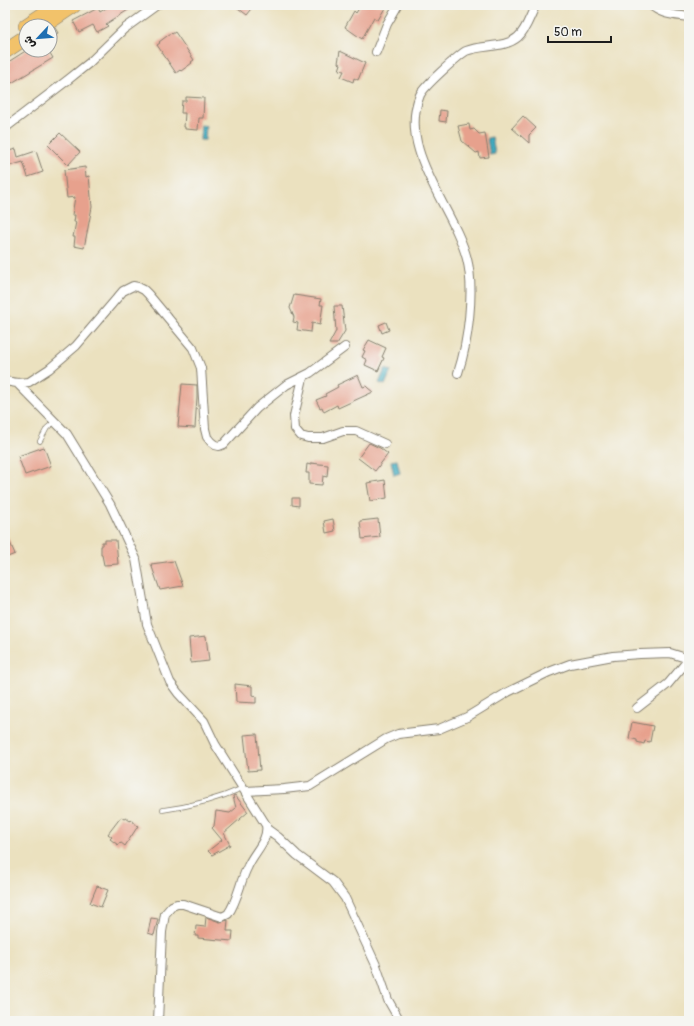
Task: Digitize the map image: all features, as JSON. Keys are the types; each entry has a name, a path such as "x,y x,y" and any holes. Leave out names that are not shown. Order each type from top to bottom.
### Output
{"highway":[{"path":"38,18 58,5"},
{"path":"55,18 74,5"},
{"path":"5,40 18,31"},
{"path":"5,51 18,42"}],"street":[{"path":"5,128 69,80 124,29 158,5"},
{"path":"376,52 387,24 398,5"},
{"path":"458,373 469,320 470,272 467,258 449,215 422,162 415,132 417,104 420,94 428,83 466,52 487,46 508,43 520,35 536,5"},
{"path":"651,5 656,10 665,13 689,17"},
{"path":"5,381 17,383 30,382 38,378 63,359 86,335 118,295 127,288 133,286 138,287 148,294 193,348 201,368 205,429 207,437 215,445 219,446 224,444 257,408 286,385 302,378 345,347"},
{"path":"302,378 294,416 295,430 301,436 308,438 322,438 343,431 356,431 385,444"},
{"path":"17,383 67,434 120,524 136,558 147,624 170,682 204,721 215,744 262,818 267,829 278,837 297,856 333,882 345,898 376,965 388,1000 400,1021"},
{"path":"244,789 284,789 310,786 386,739 403,733 439,729 467,716 508,692 549,672 570,664 613,656 640,654 670,653 689,659 668,684 637,708"},
{"path":"158,1021 162,932 165,914 169,909 177,904 183,904 216,916 222,917 228,914 248,865 265,838 267,829"}],"lane":[{"path":"40,441 47,428 54,422"},
{"path":"163,810 206,803 244,789"}],"water":[{"path":"201,125 206,126 205,140 200,140"},
{"path":"492,137 495,154 490,155 487,138"},
{"path":"385,369 391,371 385,385 379,383"},
{"path":"397,460 400,473 394,475 391,461"}],"building":[{"path":"111,5 136,5 106,24 108,26 97,32 93,25 79,32 73,21 98,8 100,12"},
{"path":"234,5 255,5 247,15"},
{"path":"361,5 381,5 385,8 378,20 374,17 362,39 345,27 354,11 356,13"},
{"path":"175,32 194,60 181,71 180,70 176,73 157,45 171,33 172,34"},
{"path":"340,51 365,63 358,80 354,78 353,82 341,77 344,71 339,70 341,64 338,63"},
{"path":"18,56 18,58 53,58 5,87 5,64"},
{"path":"186,97 204,98 203,118 199,118 198,130 185,129 184,127 185,113 181,113 182,101 186,101"},
{"path":"440,110 447,111 446,122 439,121"},
{"path":"523,116 536,128 529,135 529,143 512,128"},
{"path":"469,124 470,130 474,129 479,134 485,133 489,157 480,158 479,152 476,153 462,141 458,126"},
{"path":"60,133 80,152 68,165 48,145"},
{"path":"16,149 18,157 36,151 43,172 28,177 23,162 6,167 5,152"},
{"path":"85,167 86,177 89,176 92,207 84,248 74,246 75,237 73,237 76,222 74,222 75,215 72,215 75,197 67,198 64,170"},
{"path":"294,295 321,299 320,305 323,305 320,325 312,323 311,332 297,330 298,323 293,322 294,317 290,308"},
{"path":"334,306 342,306 345,331 337,344 329,344 336,331"},
{"path":"386,322 389,330 382,333 379,325"},
{"path":"369,340 386,348 382,357 384,358 378,371 365,365 367,360 362,357 365,351 363,350"},
{"path":"358,375 363,387 366,386 373,392 338,408 337,405 324,412 322,407 320,408 316,400 326,396 325,394 338,387 337,385"},
{"path":"182,384 197,385 195,428 178,427"},
{"path":"369,443 388,454 375,471 358,458"},
{"path":"44,447 51,466 25,475 18,456"},
{"path":"311,463 328,465 327,477 323,476 322,485 309,484 309,473 306,473 307,464 311,465"},
{"path":"385,480 387,498 370,501 367,483"},
{"path":"292,498 299,498 299,506 292,505"},
{"path":"333,519 335,531 326,533 324,521"},
{"path":"378,519 380,537 362,539 360,521"},
{"path":"5,531 15,554 5,558"},
{"path":"105,540 116,540 118,564 104,565 101,555 101,546 102,542 105,542"},
{"path":"174,561 183,586 160,590 151,564"},
{"path":"206,636 209,661 191,663 189,638"},
{"path":"235,684 252,686 252,695 256,696 256,703 236,702"},
{"path":"632,722 653,726 650,742 645,741 644,744 629,738"},
{"path":"257,734 260,770 248,771 244,735"},
{"path":"235,795 248,812 224,833 230,845 212,855 208,851 222,840 212,828 214,826 216,811 230,813 236,808 233,796"},
{"path":"121,817 130,821 131,820 138,826 125,846 120,842 118,845 110,839 112,837 108,834"},
{"path":"97,886 108,890 101,907 90,903"},
{"path":"206,917 220,922 228,920 227,931 233,931 232,941 198,938 198,936 195,936 196,926 205,927"},
{"path":"151,918 158,919 154,935 148,933"}]}
